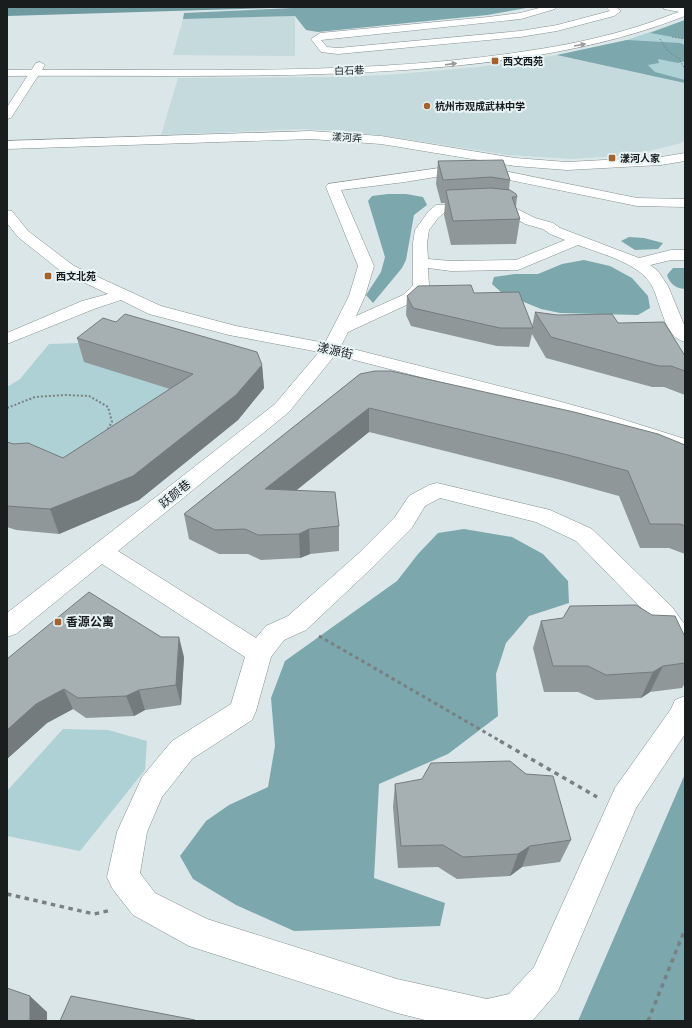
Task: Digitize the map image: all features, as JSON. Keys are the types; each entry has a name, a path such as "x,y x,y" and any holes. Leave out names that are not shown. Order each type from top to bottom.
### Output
{"street":[{"path":"552,7 520,16 320,36 316,39 324,50 338,51 481,38 557,28 611,14 617,10 610,7"},
{"path":"665,8 685,10"},
{"name":"白石巷","path":"7,66 37,68 311,71 442,65 541,52 596,42 661,23 685,13"},
{"path":"520,16 572,33"},
{"name":"白石巷","path":"7,73 37,68 301,64 422,59 548,41 592,33 638,20"},
{"path":"7,116 37,68"},
{"name":"漾河弄","path":"7,145 311,135 381,140 515,162 567,166 661,161 685,157"},
{"path":"452,151 471,168 636,202 684,204"},
{"name":"跃颜巷","path":"7,627 282,408 331,349 357,296 366,266 333,187 471,168"},
{"path":"342,328 409,298 428,286 420,264 420,243 422,230 441,208 488,206 511,210 530,221 548,226 556,231 638,263 652,274 660,286 666,300 674,328"},
{"name":"漾源街","path":"7,214 23,234 68,269 155,310 235,331 331,349 552,405 605,420 685,446"},
{"path":"420,264 451,266 518,265 578,240"},
{"path":"638,263 671,255 685,255"},
{"path":"7,339 88,305 122,295"},
{"path":"666,300 685,299"},
{"path":"685,644 663,614 584,535 542,516 437,490 417,501 403,524 297,623 274,633 259,653 242,711 182,750 152,787 132,832 122,876 144,904 208,936 397,996 487,1017 519,1009 546,979 625,798 681,717 685,708"},
{"path":"102,552 259,653"}],"path":[{"path":"660,38 660,41 667,50 679,59 685,69"},
{"path":"7,408 35,397 89,396 108,407 112,422 105,434"},
{"path":"297,623 619,810"},
{"path":"7,894 94,914 144,904"},
{"path":"648,1021 685,929"}],"shaded area":[{"path":"7,7 307,7 7,16"},
{"path":"314,7 532,7 487,15 318,32 306,30 295,16 183,19 184,13"},
{"path":"295,16 295,56 173,55 183,19"},
{"path":"685,20 685,83 557,55 627,40"},
{"path":"685,20 685,39 650,33"},
{"path":"627,40 680,43 685,45 685,61 678,63 658,59 659,63 648,65 655,72 685,80 685,83 557,55"},
{"name":"杭州市观成武林中学","path":"557,55 685,83 685,141 632,155 572,159 509,155 386,136 341,131 302,129 161,135 178,78 335,77 386,75 478,67"},
{"path":"406,194 423,197 427,205 414,215 406,260 402,268 373,303 366,295 381,272 385,257 368,201 372,196"},
{"path":"629,237 644,238 663,243 658,249 635,250 621,241"},
{"path":"584,260 610,266 632,278 648,296 650,308 638,315 560,313 541,309 502,293 492,284 494,277 515,274 538,274 562,264"},
{"path":"673,268 685,268 685,289 676,287 670,281 667,275"},
{"path":"79,343 214,397 7,491 7,387 20,379 49,344"},
{"path":"464,529 512,537 543,554 568,581 569,603 529,616 506,643 496,674 498,716 448,754 379,784 374,878 445,903 440,926 294,931 236,905 193,879 180,856 206,821 229,805 268,787 275,746 271,698 285,661 397,581 418,554 438,533"},
{"path":"63,729 108,730 147,741 145,770 80,851 7,836 7,791"},
{"path":"685,774 685,1021 578,1021"}],"building":[{"path":"503,160 510,180 491,177 443,180 438,161"},
{"path":"491,188 510,190 516,194 517,197 512,197 520,219 453,221 446,191"},
{"path":"471,285 474,293 519,292 533,328 500,328 413,308 407,296 418,286"},
{"path":"535,312 557,315 612,314 618,323 664,322 685,356 685,371 671,366 659,366 551,337"},
{"path":"125,314 257,352 262,365 236,395 133,476 50,509 7,506 7,442 13,444 28,443 63,458 193,374 77,338 103,318 116,322"},
{"path":"375,371 391,371 574,412 658,434 685,445 685,526 680,524 650,524 628,471 568,455 369,408 265,489 335,492 339,526 309,529 299,534 258,535 245,529 215,530 184,514 360,374"},
{"path":"89,592 161,637 179,637 176,685 139,690 126,696 78,698 64,689 36,704 7,730 7,659"},
{"path":"636,605 652,615 675,616 685,637 685,663 663,666 653,672 606,675 588,666 553,666 541,621 563,618 570,606"},
{"path":"510,761 526,774 553,776 571,840 530,846 518,854 463,857 443,845 401,846 395,784 422,779 431,763"},
{"path":"7,988 30,996 30,1021 7,1021"},
{"path":"71,996 195,1020 195,1021 60,1021"}],"place":[{"name":"西文西苑","path":"495,61"},
{"name":"杭州市观成武林中学","path":"427,106"},
{"name":"漾河人家","path":"612,158"},
{"name":"西文北苑","path":"48,276"},
{"name":"香源公寓","path":"58,622"}]}
